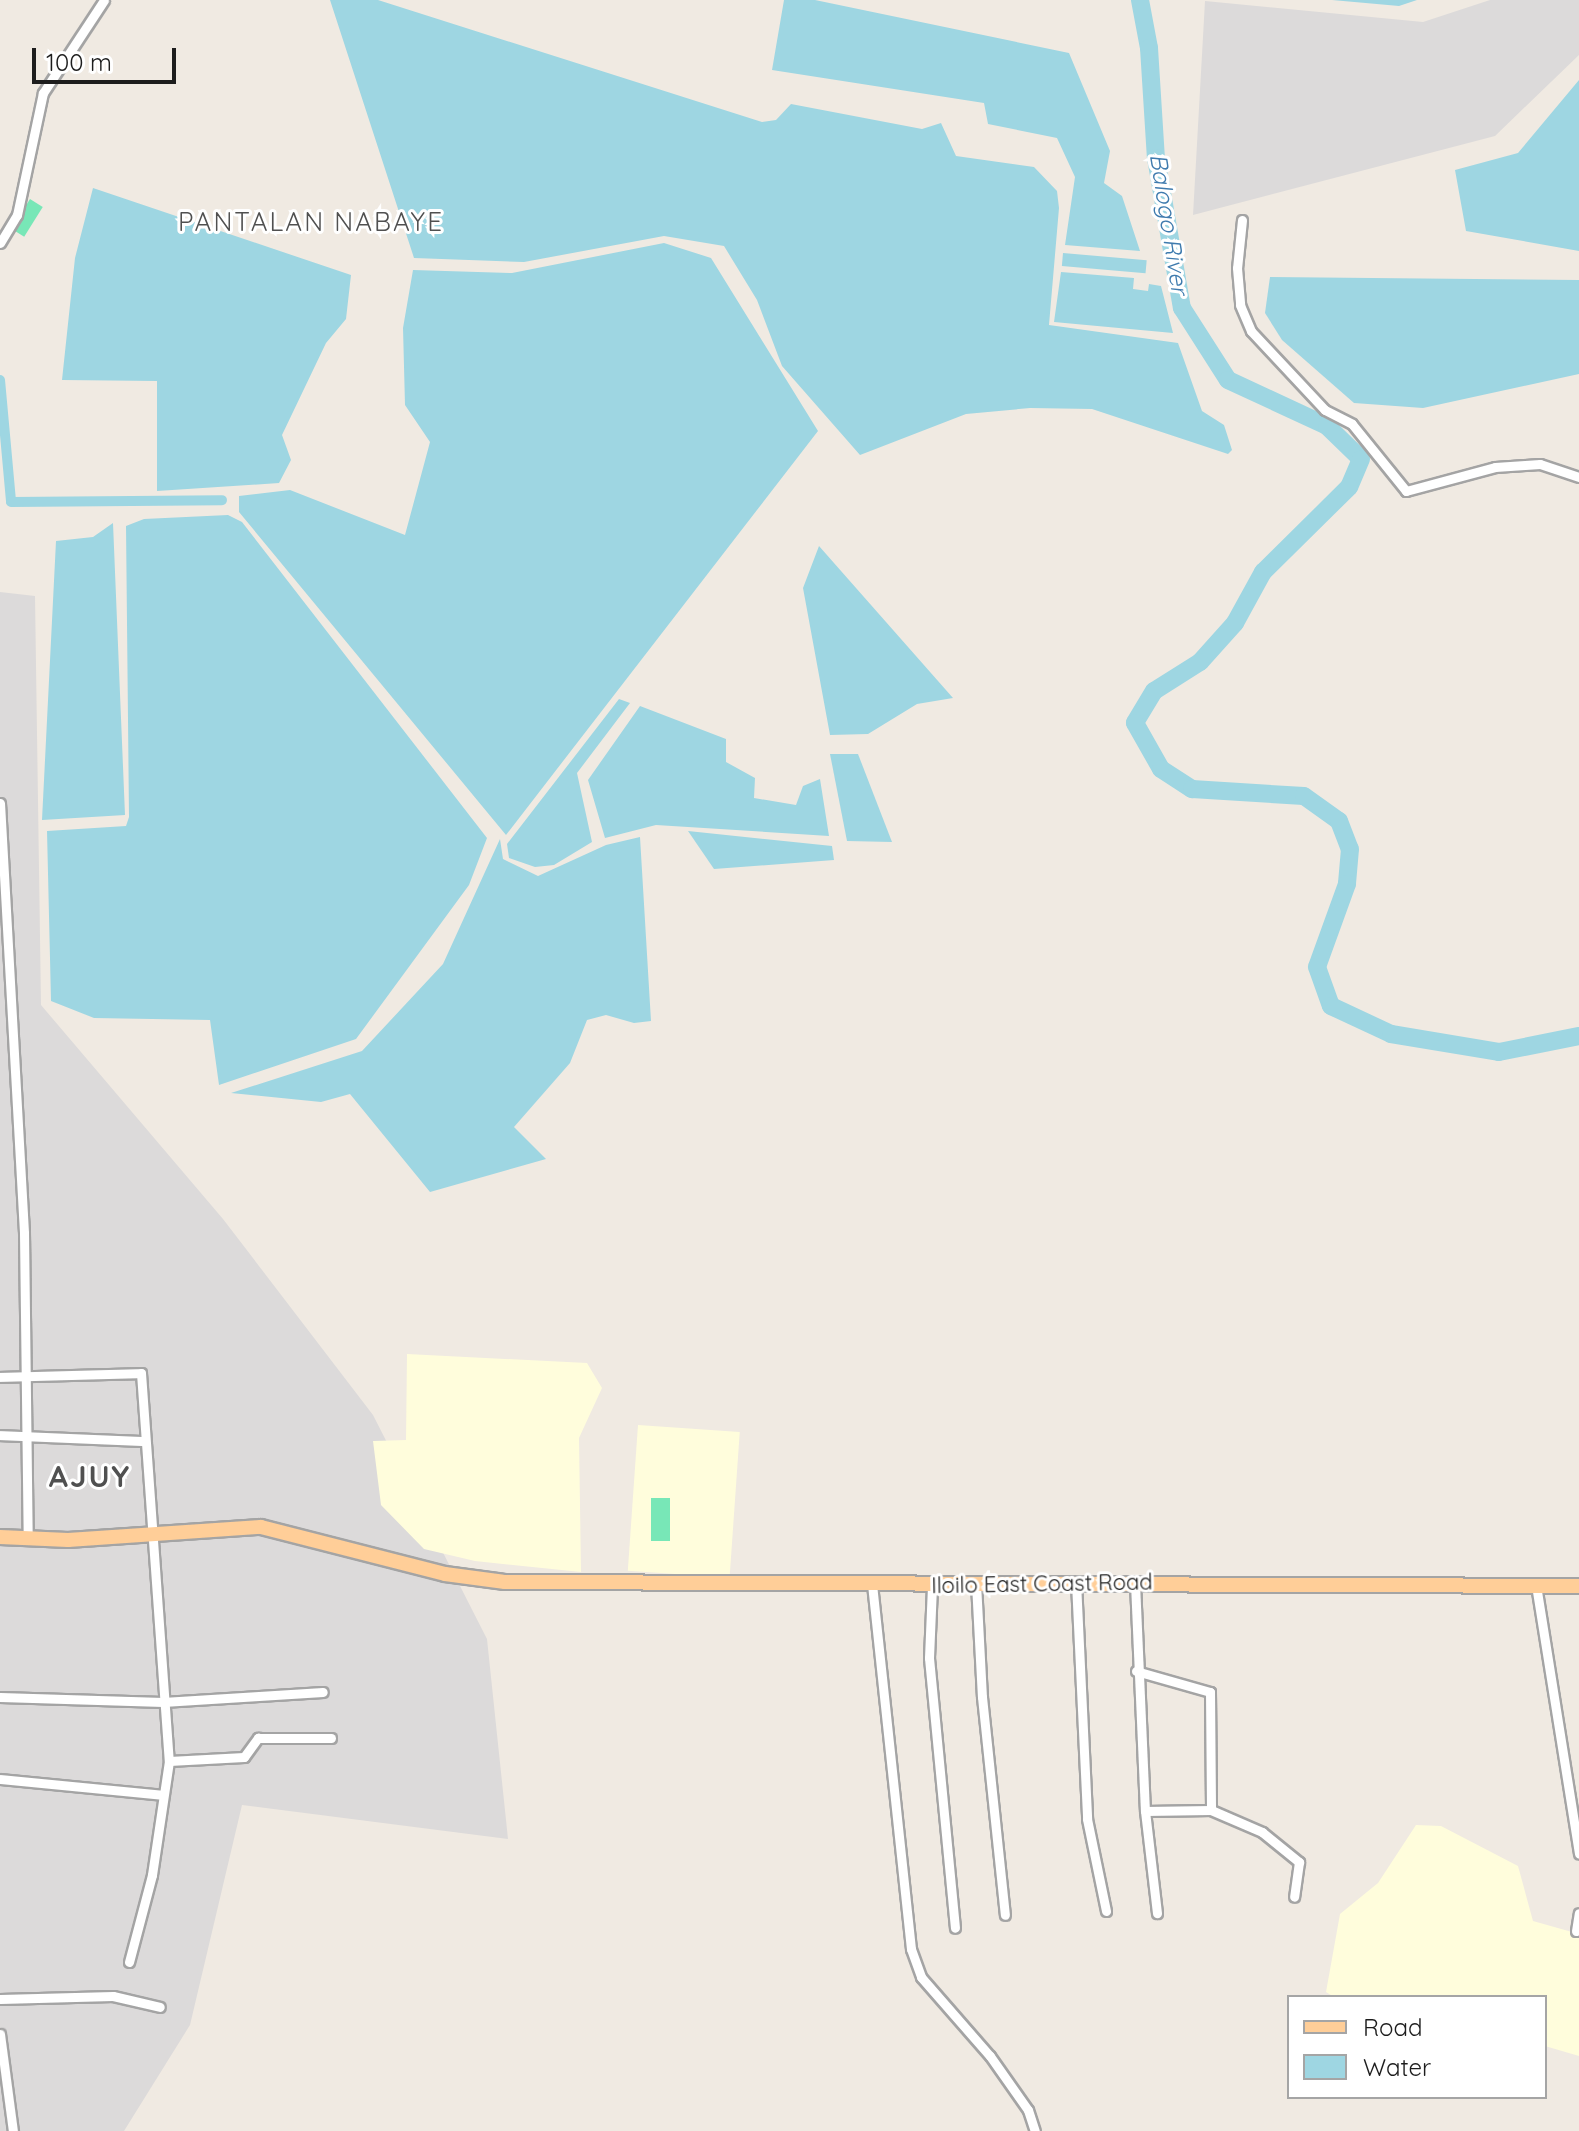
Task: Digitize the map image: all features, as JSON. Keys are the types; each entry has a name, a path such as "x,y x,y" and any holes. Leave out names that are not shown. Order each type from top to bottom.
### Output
{"main road":[{"name":"Iloilo East Coast Road","path":"0,1537 28,1540 150,1536 261,1527 445,1574 505,1582 932,1586 1076,1582 1579,1586"}],"street":[{"path":"0,243 17,215 43,93 104,0"},
{"path":"1242,220 1237,268 1240,305 1251,331 1325,410 1352,424 1406,491 1495,467 1540,464 1579,477"},
{"path":"0,803 28,1377 28,1540"},
{"path":"0,1377 141,1373 143,1441 169,1761 152,1875 129,1962"},
{"path":"0,1435 143,1441"},
{"path":"1076,1582 1087,1819 1106,1911"},
{"path":"976,1583 982,1697 1005,1915"},
{"path":"1135,1583 1136,1671 1145,1811 1157,1913"},
{"path":"872,1584 911,1949 921,1977 990,2056 1028,2110 1035,2131"},
{"path":"1536,1585 1579,1854"},
{"path":"932,1586 929,1658 955,1928"},
{"path":"1136,1671 1210,1692 1211,1810"},
{"path":"0,1697 163,1702 323,1692"},
{"path":"169,1761 244,1757 258,1738 331,1738"},
{"path":"0,1779 162,1795"},
{"path":"1145,1811 1211,1810 1262,1832 1299,1862 1294,1897"},
{"path":"1576,1931 1579,1913"},
{"path":"0,1999 113,1996 160,2007"},
{"path":"0,2034 13,2131"}],"shaded area":[{"path":"1490,0 1579,0 1579,55 1495,136 1193,215 1205,1 1423,22"},
{"path":"0,592 35,596 41,1005 223,1219 373,1415 487,1639 508,1839 242,1805 190,2025 124,2131 0,2131"},
{"path":"407,1354 587,1363 602,1388 579,1438 581,1572 475,1561 424,1549 381,1505 373,1441 406,1440"},
{"path":"638,1425 740,1432 730,1578 628,1571"},
{"path":"1416,1825 1441,1826 1518,1866 1533,1921 1579,1934 1579,2056 1547,2047 1547,1995 1331,1995 1326,1992 1340,1914 1378,1883"}],"green space":[{"path":"30,199 43,207 24,237 11,229"},
{"path":"651,1498 670,1498 670,1541 651,1541"}],"water":[{"path":"330,0 378,0 762,122 776,120 791,104 922,129 941,123 956,156 1034,167 1057,191 1059,208 1049,325 1178,343 1202,411 1224,425 1232,450 1228,454 1092,409 1030,408 966,414 860,455 782,366 757,300 724,246 664,236 524,262 414,258"},
{"path":"784,0 815,0 1069,53 1110,151 1104,183 1122,196 1140,251 1065,245 1075,177 1057,138 988,124 984,103 772,70"},
{"path":"1332,0 1417,0 1399,6"},
{"path":"1579,80 1579,251 1466,231 1455,170 1518,153"},
{"path":"93,188 351,275 346,319 326,343 282,435 291,460 279,483 157,491 157,381 62,380 75,258"},
{"path":"664,243 711,258 818,431 506,835 239,512 239,496 290,490 405,535 430,442 405,405 403,328 413,270 512,273"},
{"path":"1063,253 1147,260 1146,273 1062,266"},
{"path":"1061,272 1134,278 1133,289 1148,291 1149,284 1161,286 1173,333 1054,322"},
{"path":"1270,277 1579,280 1579,374 1423,408 1354,403 1282,340 1265,313"},
{"path":"228,515 242,522 487,838 469,885 356,1039 219,1085 210,1020 94,1018 51,1001 47,831 126,826 129,817 126,526 144,519"},
{"path":"113,523 125,815 42,820 56,541 93,537"},
{"path":"819,546 953,698 917,704 868,734 830,735 803,588"},
{"path":"619,699 630,703 577,773 592,842 554,865 535,867 509,858 507,844"},
{"path":"640,706 726,739 726,762 755,778 754,798 796,805 803,786 820,779 829,836 656,825 605,838 588,780"},
{"path":"830,754 858,754 892,842 847,841"},
{"path":"688,831 832,846 834,860 714,869"},
{"path":"640,837 651,1021 634,1023 606,1015 587,1020 570,1063 514,1127 546,1159 430,1192 350,1094 321,1102 231,1093 362,1051 443,964 500,839 503,859 538,876 606,845"}],"waterway":[{"name":"Balogo River","path":"1140,0 1149,48 1156,158 1182,308 1228,380 1327,426 1361,459 1349,487 1263,572 1235,623 1200,662 1154,691 1135,723 1161,769 1192,789 1304,796 1339,821 1350,849 1347,884 1317,967 1331,1006 1391,1034 1499,1052 1579,1036"},
{"path":"0,380 11,502 222,500"}],"district":[{"name":"PANTALAN NABAYE","path":"311,222"},
{"name":"AJUY","path":"90,1476"}]}
